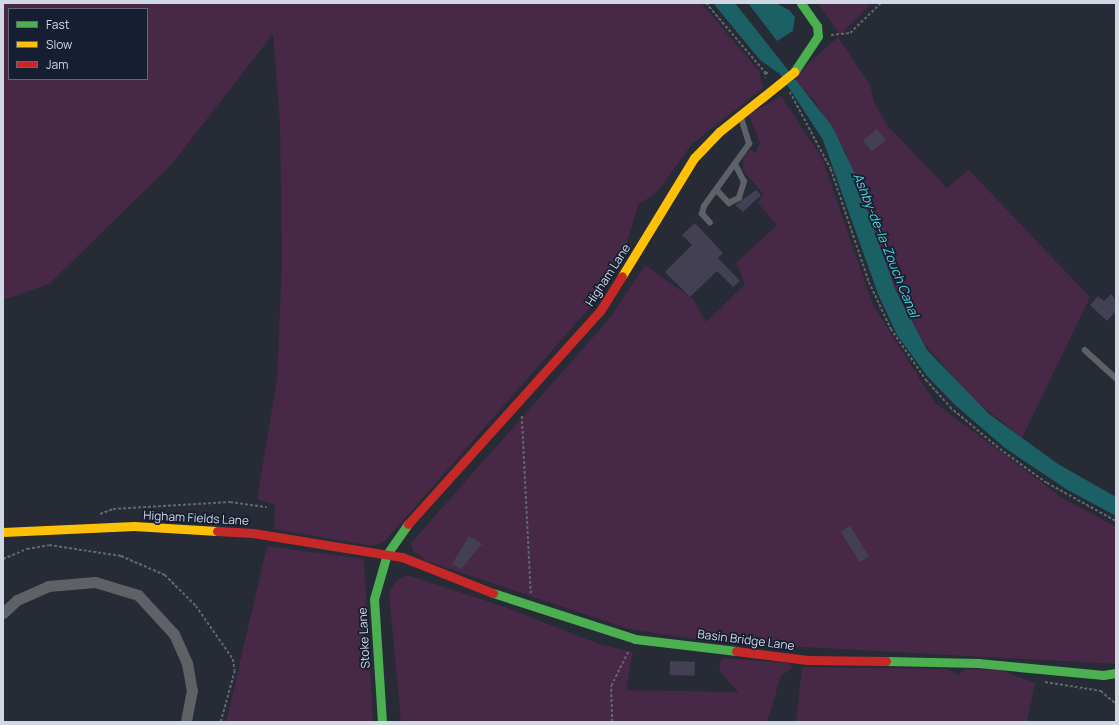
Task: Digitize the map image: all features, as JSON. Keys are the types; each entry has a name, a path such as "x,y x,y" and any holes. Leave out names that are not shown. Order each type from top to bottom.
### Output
{"street":[{"path":"801,3 817,26 818,36"},
{"name":"Higham Lane","path":"387,554 408,524 600,311 694,158 740,115 794,72 818,36"},
{"name":"Higham Fields Lane","path":"3,532 96,527 178,526 270,535 387,554"},
{"name":"Basin Bridge Lane","path":"387,554 532,608 635,640 807,660 978,663 1038,669 1116,673"},
{"name":"Stoke Lane","path":"382,722 374,599 387,554"},
{"path":"3,613 17,600 48,586 95,582 138,595 174,634 187,663 192,690 186,722"}],"lane":[{"path":"710,223 702,210 736,166 749,144 740,115"},
{"path":"717,190 729,203 739,198 744,182 736,166"},
{"path":"1085,350 1116,378"}],"path":[{"path":"706,3 765,72 772,75"},
{"path":"818,36 850,33 881,3"},
{"path":"789,89 831,169 869,282 891,329 926,380 950,407 1006,453 1047,483 1116,521"},
{"path":"520,400 532,608"},
{"path":"96,527 98,517 113,509 230,502 267,507"},
{"path":"612,722 611,686 635,640"},
{"path":"1038,669 1039,676 1047,683 1101,691 1116,704"}],"shaded area":[{"path":"3,3 701,3 759,71 763,88 692,144 657,192 638,205 622,260 592,305 385,541 373,546 274,529 275,505 257,499 277,379 282,260 280,122 273,34 171,165 49,284 3,300"},
{"path":"713,3 735,3 832,126 854,172 895,289 927,350 989,414 1058,464 1116,497 1116,516 1066,489 1005,448 955,405 927,376 897,335 878,294 823,140 780,74 760,60"},
{"path":"748,3 776,3 789,10 795,17 793,31 777,41"},
{"path":"818,3 872,3 840,35"},
{"path":"838,37 870,85 874,103 888,126 947,188 969,170 1090,297 1022,438 973,399 919,338 895,289 845,151 814,100 796,82 795,76"},
{"path":"781,96 822,158 873,305 935,403 1061,497 1116,527 1116,664 713,642 629,629 426,561 413,551 411,543 610,318 645,265 693,299 706,322 745,284 736,263 777,225 757,202 764,195 743,170 743,160 750,149 755,153 760,143 749,115"},
{"path":"267,546 364,559 373,722 226,722"},
{"path":"407,575 505,607 599,644 633,652 626,690 739,692 723,676 719,667 722,658 787,663 793,667 781,676 767,722 401,722 389,593 396,581"},
{"path":"802,667 948,669 958,675 966,669 1000,670 1035,683 1027,722 796,722"}],"building":[{"path":"877,129 886,140 872,151 863,140"},
{"path":"756,190 761,195 743,212 735,205"},
{"path":"695,223 723,253 718,258 740,281 733,287 717,271 690,297 665,272 692,245 682,235"},
{"path":"1111,294 1116,300 1116,311 1107,321 1090,305 1098,296 1104,301"},
{"path":"850,526 869,557 860,562 841,532"},
{"path":"469,536 482,544 461,569 452,564"},
{"path":"670,661 695,662 694,676 670,675"}],"traffic: fast":[{"path":"794,72 818,36 817,26 801,3"},
{"path":"382,722 374,599 387,554 408,524"},
{"path":"493,593 635,639 736,651"},
{"path":"886,661 978,663 1103,675 1116,673"}],"traffic: slow":[{"path":"778,85 794,72"},
{"path":"622,276 694,158 719,132 778,85"},
{"path":"3,532 134,526 217,531"}],"traffic: jam":[{"path":"408,524 600,311 622,276"},
{"path":"217,531 253,533 402,557 493,593"},
{"path":"736,651 807,660 886,661"}],"water label":[{"name":"Ashby-de-la-Zouch Canal","path":"886,245"}]}
